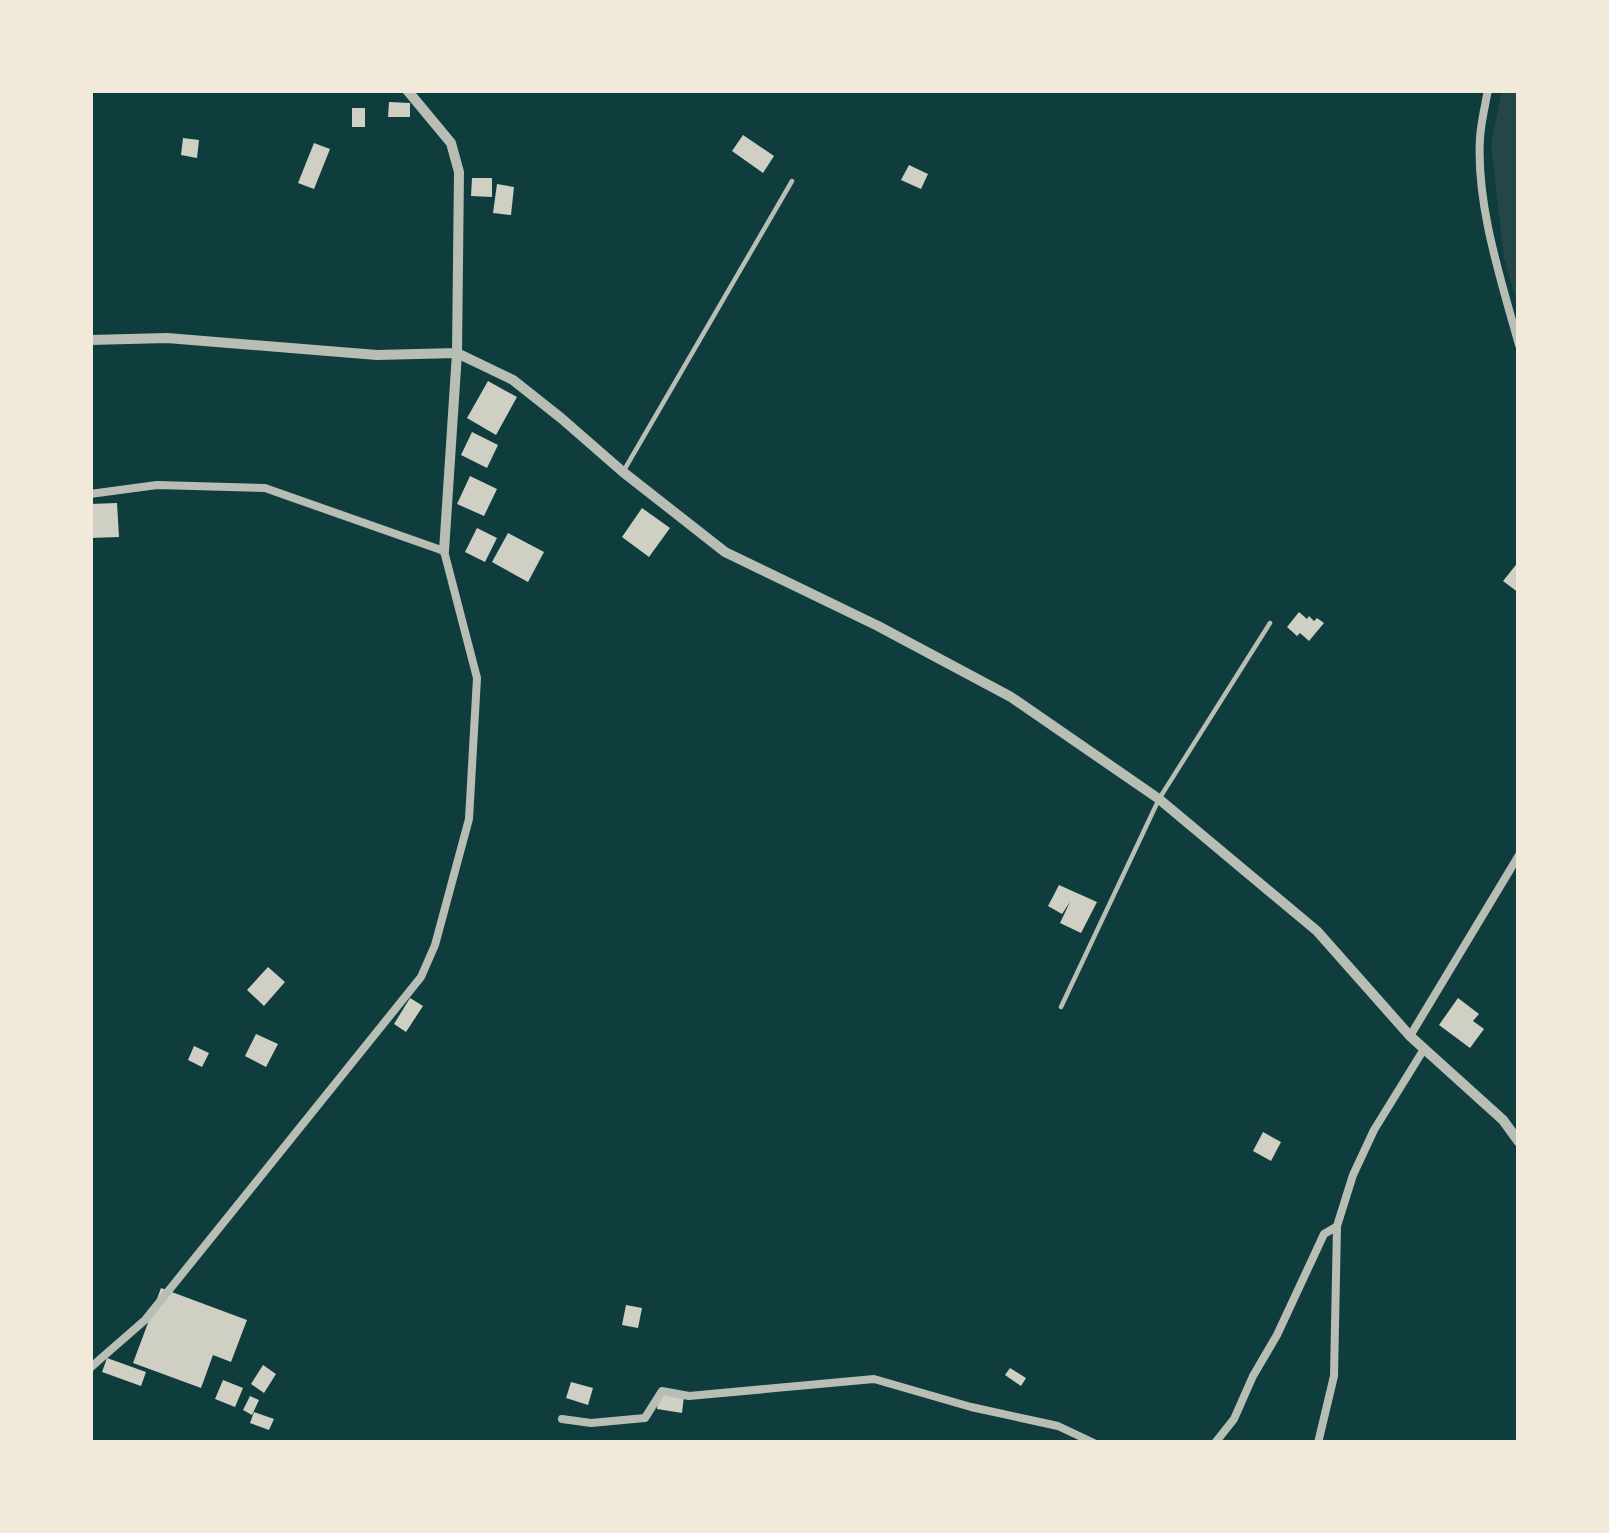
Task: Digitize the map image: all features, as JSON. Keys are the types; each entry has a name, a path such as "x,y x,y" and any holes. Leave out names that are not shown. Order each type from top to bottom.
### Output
{"street":[{"path":"90,1368 145,1320 422,977 469,819 477,678 444,551 457,353 459,172 452,143 406,90"},
{"path":"1488,90 1480,139 1484,191 1494,256 1519,345"},
{"path":"90,340 167,338 377,355 457,353 513,380 725,552 1011,697 1159,800 1317,931 1410,1036 1503,1120 1519,1142"},
{"path":"90,494 157,485 265,488 444,551"},
{"path":"1410,1036 1519,855"},
{"path":"1318,1443 1334,1376 1337,1226 1374,1130 1424,1049"},
{"path":"1215,1443 1234,1419 1324,1234 1337,1226"},
{"path":"562,1419 591,1423 645,1418 662,1391 689,1396 751,1393 874,1379 957,1404 1058,1426 1094,1443"}],"lane":[{"path":"622,472 792,181"},
{"path":"1061,1007 1159,800 1270,622"}],"shaded area":[{"path":"1502,90 1519,90 1519,309 1504,258 1491,144"}],"building":[{"path":"389,102 410,103 410,117 388,117"},
{"path":"352,108 365,108 365,127 352,127"},
{"path":"743,135 774,156 763,173 732,151"},
{"path":"183,138 199,140 197,158 181,155"},
{"path":"314,143 330,149 314,189 298,183"},
{"path":"909,165 928,174 921,189 901,180"},
{"path":"472,178 492,178 492,197 471,196"},
{"path":"497,184 514,187 511,215 493,213"},
{"path":"488,381 517,397 496,435 467,418"},
{"path":"472,432 498,445 487,468 461,455"},
{"path":"470,476 497,489 484,516 457,504"},
{"path":"117,503 119,537 90,538 90,504"},
{"path":"642,508 670,528 649,557 622,537"},
{"path":"477,528 497,538 485,562 465,552"},
{"path":"508,533 544,552 528,582 492,562"},
{"path":"1519,561 1519,593 1503,581"},
{"path":"1299,612 1324,623 1309,641 1287,627"},
{"path":"1059,885 1097,902 1081,933 1060,923 1070,902 1062,914 1048,906"},
{"path":"268,967 285,982 264,1006 247,990"},
{"path":"410,998 423,1006 406,1032 394,1024"},
{"path":"1458,998 1479,1014 1473,1021 1484,1029 1470,1048 1439,1025"},
{"path":"256,1034 278,1044 266,1067 245,1056"},
{"path":"194,1046 209,1053 202,1067 188,1060"},
{"path":"1263,1132 1281,1142 1271,1161 1253,1151"},
{"path":"161,1288 247,1320 231,1362 213,1355 201,1388 133,1363"},
{"path":"626,1305 642,1308 638,1328 622,1325"},
{"path":"107,1358 146,1372 141,1386 102,1372"},
{"path":"263,1365 276,1374 264,1393 251,1384"},
{"path":"1010,1368 1026,1378 1021,1386 1005,1375"},
{"path":"223,1380 243,1388 235,1407 215,1399"},
{"path":"571,1382 593,1388 588,1405 566,1398"},
{"path":"659,1392 684,1396 682,1413 657,1409"},
{"path":"250,1396 259,1400 252,1415 243,1410"},
{"path":"254,1412 274,1419 269,1430 250,1423"}]}
